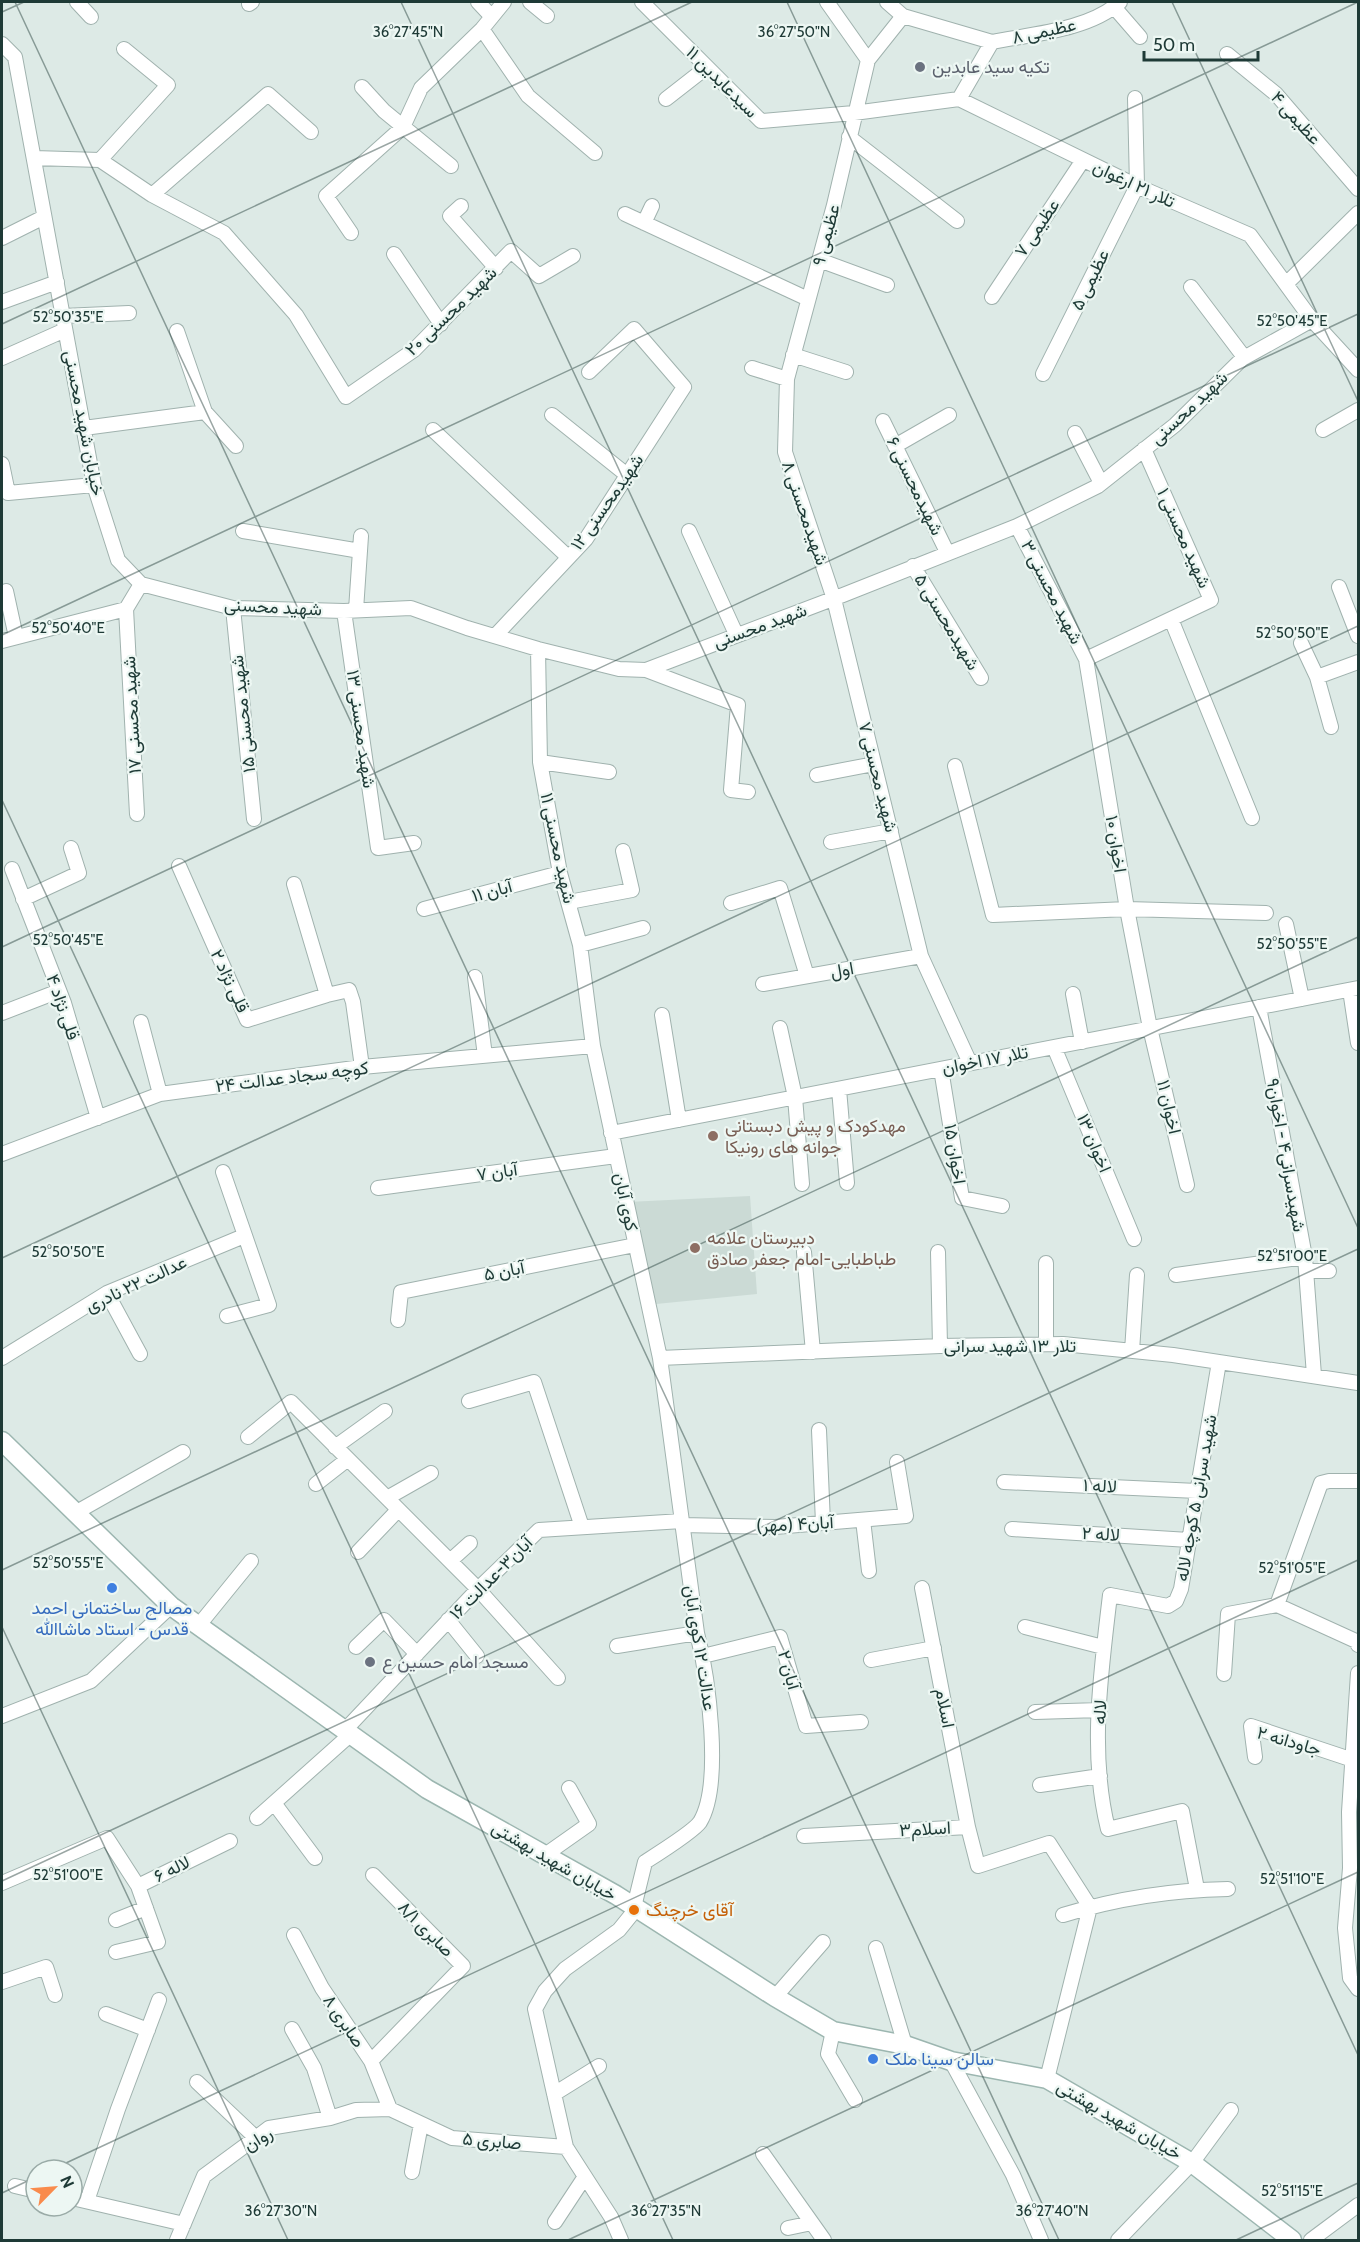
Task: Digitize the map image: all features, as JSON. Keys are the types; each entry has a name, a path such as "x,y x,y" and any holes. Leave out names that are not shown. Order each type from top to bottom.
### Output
{"main road":[{"name":"خیابان شهید بهشتی","path":"2,1441 171,1606 427,1789 635,1908 774,1997 833,2031 905,2045 951,2061 1047,2079 1192,2163 1292,2241"}],"street":[{"path":"77,2 91,17"},
{"path":"478,2 492,17"},
{"path":"351,233 326,196 403,127 421,88 482,29 504,2"},
{"path":"530,2 547,16"},
{"name":"سیدعابدین ۱۱","path":"642,2 761,121 854,114"},
{"path":"827,2 868,60 903,16"},
{"path":"887,2 903,16 992,42"},
{"path":"1117,4 1140,37"},
{"name":"عظیمی ۸","path":"958,99 992,42 1081,24 1117,4"},
{"path":"482,29 528,96 596,153"},
{"name":"خیابان شهید محسنی","path":"2,44 15,57 94,485 118,560 141,585"},
{"path":"34,158 100,160 168,85 124,49"},
{"name":"عظیمی ۴","path":"1227,54 1276,94 1359,189"},
{"name":"عظیمی ۹","path":"793,355 834,205 868,60"},
{"path":"666,99 707,67"},
{"path":"362,87 384,111 452,165"},
{"path":"152,195 268,94 311,132"},
{"path":"1135,98 1137,186"},
{"path":"854,114 958,99"},
{"name":"تلار ۲۱ ارغوان","path":"958,99 1137,186 1250,235 1312,320 1359,370"},
{"path":"849,137 957,221"},
{"name":"شهید محسنی ۲۰","path":"100,160 152,195 224,233 296,315 346,397 414,350 511,251 539,276 573,256"},
{"name":"عظیمی ۷","path":"992,297 1083,160"},
{"name":"عظیمی ۵","path":"1043,374 1137,186"},
{"path":"461,206 450,216 496,268"},
{"path":"644,223 652,206"},
{"path":"1286,284 1359,213"},
{"path":"625,214 808,299"},
{"path":"2,238 45,217"},
{"path":"394,254 441,324"},
{"path":"819,260 887,285"},
{"path":"2,302 57,282"},
{"path":"1191,288 1244,357"},
{"path":"63,316 129,313"},
{"name":"شهید محسنی","path":"141,585 233,608 350,611 411,608 538,649 619,669 646,670 736,634 834,599 1017,525 1101,483 1175,425 1244,357 1312,320"},
{"name":"شهیدمحسنی ۱۲","path":"495,636 586,539 684,387 634,329 589,372"},
{"path":"2,358 65,330"},
{"path":"177,331 205,412 236,446"},
{"path":"793,355 846,372"},
{"name":"شهیدمحسنی ۸","path":"793,355 787,379 785,452 834,599"},
{"path":"752,368 787,379"},
{"path":"1323,430 1359,410"},
{"path":"84,428 205,412"},
{"path":"895,446 949,414"},
{"path":"552,415 627,475"},
{"name":"شهیدمحسنی ۶","path":"883,421 947,552"},
{"path":"433,430 568,557"},
{"path":"1075,433 1101,483"},
{"name":"شهید محسنی ۱","path":"1086,659 1211,600 1144,449"},
{"path":"2,464 8,494 94,485"},
{"name":"شهید محسنی ۳","path":"1017,525 1086,659"},
{"path":"243,531 360,551"},
{"path":"689,531 736,634"},
{"name":"شهید محسنی ۱۳","path":"361,536 350,611 378,848 414,843"},
{"name":"شهیدمحسنی ۵","path":"913,566 981,678"},
{"path":"2,641 126,609 141,585"},
{"path":"1339,587 1359,636"},
{"path":"6,591 16,637"},
{"name":"شهید محسنی ۷","path":"834,599 921,956 970,1064"},
{"name":"شهید محسنی ۱۵","path":"233,608 254,819"},
{"name":"شهید محسنی ۱۷","path":"126,609 137,814"},
{"path":"1171,619 1252,818"},
{"path":"1301,643 1317,677 1331,727"},
{"name":"شهید محسنی ۱۱","path":"538,649 540,762 560,873 580,945 593,1046"},
{"name":"اخوان ۱۰","path":"1086,659 1127,909 1150,1028"},
{"path":"1317,677 1359,662"},
{"path":"646,670 738,705 730,790 748,792"},
{"path":"540,762 609,772"},
{"path":"817,775 874,764"},
{"path":"955,766 993,915 1127,909 1266,913"},
{"path":"831,842 891,831"},
{"path":"23,899 79,873 71,848"},
{"path":"569,902 632,890 623,851"},
{"name":"قلی نژاد ۲","path":"179,866 247,1020 349,990 353,1002 362,1067"},
{"name":"قلی نژاد ۴","path":"12,869 59,991 98,1118"},
{"name":"آبان ۱۱","path":"424,909 560,873"},
{"path":"294,884 327,995"},
{"path":"731,903 780,888 807,976"},
{"path":"1286,924 1302,999"},
{"path":"580,945 643,928"},
{"name":"اول","path":"763,984 921,956"},
{"path":"475,976 485,1056"},
{"path":"1354,989 1359,1043"},
{"name":"تلار ۱۷ اخوان","path":"611,1133 1354,989"},
{"path":"2,1013 59,991"},
{"path":"1073,994 1082,1042"},
{"name":"شهیدسرانی۴ - اخوان۹","path":"1259,1007 1305,1257 1314,1376"},
{"path":"662,1015 679,1120"},
{"path":"141,1022 160,1094"},
{"path":"780,1028 795,1098 802,1184"},
{"name":"اخوان ۱۱","path":"1150,1028 1187,1185"},
{"name":"کوچه سجاد عدالت ۲۴","path":"2,1154 160,1094 362,1067 593,1046"},
{"name":"کوی آبان","path":"593,1046 660,1358"},
{"name":"اخوان ۱۳","path":"1054,1047 1134,1239"},
{"name":"اخوان ۱۵","path":"941,1069 962,1198 1002,1206"},
{"path":"839,1089 847,1183"},
{"name":"آبان ۷","path":"378,1188 616,1156"},
{"path":"223,1172 269,1305 227,1316"},
{"name":"عدالت ۲۲ نادری","path":"2,1358 108,1293 244,1236"},
{"name":"آبان ۵","path":"398,1320 401,1292 635,1245"},
{"path":"804,1252 813,1352"},
{"path":"938,1252 940,1346"},
{"path":"1176,1275 1305,1257"},
{"path":"1046,1263 1046,1344"},
{"path":"1306,1271 1329,1271"},
{"path":"1132,1351 1137,1275"},
{"path":"108,1293 140,1354"},
{"name":"تلار ۱۳ شهید سرانی","path":"660,1358 940,1346 1063,1344 1219,1362 1359,1383"},
{"name":"عدالت ۱۲ کوی آبان","path":"635,1908 645,1862 699,1824 711,1791 711,1716 703,1656 697,1633 660,1358"},
{"name":"شهید سرانی ۵ کوچه لاله","path":"1110,1595 1168,1606 1176,1601 1181,1589 1219,1362"},
{"path":"470,1401 534,1382 582,1527"},
{"path":"248,1437 291,1402 478,1589 558,1678"},
{"path":"335,1447 385,1411"},
{"path":"819,1430 823,1523"},
{"path":"75,1513 183,1452"},
{"path":"316,1485 348,1459"},
{"name":"آبان۴ (مهر)","path":"682,1523 775,1527 906,1516 897,1462"},
{"path":"387,1498 431,1473"},
{"path":"1277,1605 1321,1484 1329,1481 1359,1481"},
{"name":"لاله ۱","path":"1004,1482 1197,1491"},
{"path":"358,1552 398,1510"},
{"path":"863,1520 869,1571"},
{"name":"آبان۳-عدالت ۱۶","path":"257,1818 348,1732 448,1620 539,1530 682,1523"},
{"name":"لاله ۲","path":"1012,1529 1189,1540"},
{"path":"450,1561 470,1542"},
{"path":"198,1625 251,1561"},
{"name":"اسلام","path":"922,1588 968,1827"},
{"name":"لاله","path":"1110,1595 1103,1647 1098,1749 1102,1804 1108,1829 1182,1811 1197,1890"},
{"path":"1224,1674 1228,1614 1277,1605 1356,1641 1359,1645"},
{"path":"2,1716 91,1681 171,1606"},
{"path":"356,1647 384,1620 417,1654"},
{"path":"448,1620 477,1656"},
{"path":"1024,1627 1103,1647"},
{"path":"617,1646 697,1633"},
{"name":"آبان ۲","path":"703,1656 780,1636 806,1726 861,1722"},
{"path":"871,1660 934,1648"},
{"path":"1359,1673 1349,1812 1350,1868 1345,1928 1350,1978 1359,1989"},
{"path":"1035,1712 1100,1710"},
{"name":"جاودانه ۲","path":"1255,1756 1251,1726 1353,1760"},
{"path":"1040,1785 1100,1776"},
{"path":"545,1855 589,1824 569,1788"},
{"path":"274,1803 315,1858"},
{"name":"اسلام۳","path":"804,1836 968,1827 978,1866 1049,1843 1090,1907"},
{"name":"لاله ۶","path":"2,1883 107,1839 138,1886 230,1840"},
{"path":"1350,1868 1359,1856"},
{"name":"صابری ۸/۱","path":"371,2061 463,1966 373,1875"},
{"path":"116,1952 158,1942 138,1886"},
{"path":"1063,1915 1090,1907 1197,1890 1228,1889"},
{"path":"1047,2079 1090,1907"},
{"path":"116,1920 146,1908"},
{"path":"621,2241 611,2217 566,2147 535,2009 545,1990 565,1969 619,1929 635,1908"},
{"name":"صابری ۸","path":"294,1935 322,1988 371,2061 390,2109"},
{"path":"774,1997 823,1942"},
{"path":"876,1948 905,2045"},
{"path":"2,1982 46,1967 56,1995"},
{"path":"87,2201 118,2109 159,2000"},
{"path":"106,2014 148,2030"},
{"path":"292,2029 314,2068 330,2118"},
{"path":"833,2031 828,2054 855,2100"},
{"path":"951,2061 1013,2175 1041,2241"},
{"path":"554,2094 599,2066"},
{"path":"197,2082 256,2138"},
{"name":"روان","path":"177,2241 204,2176 269,2128 330,2118 357,2110 390,2109 421,2124"},
{"path":"1118,2241 1192,2163 1231,2110"},
{"path":"412,2172 421,2124"},
{"name":"صابری ۵","path":"421,2124 452,2138 566,2147"},
{"path":"763,2154 824,2241"},
{"path":"555,2222 584,2178"},
{"path":"15,2186 24,2188"},
{"path":"84,2200 184,2224"},
{"path":"1311,2241 1359,2205"},
{"path":"788,2228 812,2223"}],"shaded area":[{"name":"دبیرستان علامه طباطبایی-امام جعفر صادق","path":"750,1196 757,1294 646,1305 628,1202"}],"place":[{"name":"تکیه سید عابدین","path":"920,67"},
{"name":"مهدکودک و پیش دبستانی جوانه های رونیکا","path":"713,1136"},
{"name":"دبیرستان علامه طباطبایی-امام جعفر صادق","path":"695,1248"},
{"name":"مصالح ساختمانی احمد قدس - استاد ماشاالله","path":"112,1588"},
{"name":"مسجد امام حسین ع","path":"370,1662"},
{"name":"آقای خرچنگ","path":"634,1910"},
{"name":"سالن سینا ملک","path":"873,2059"}]}
